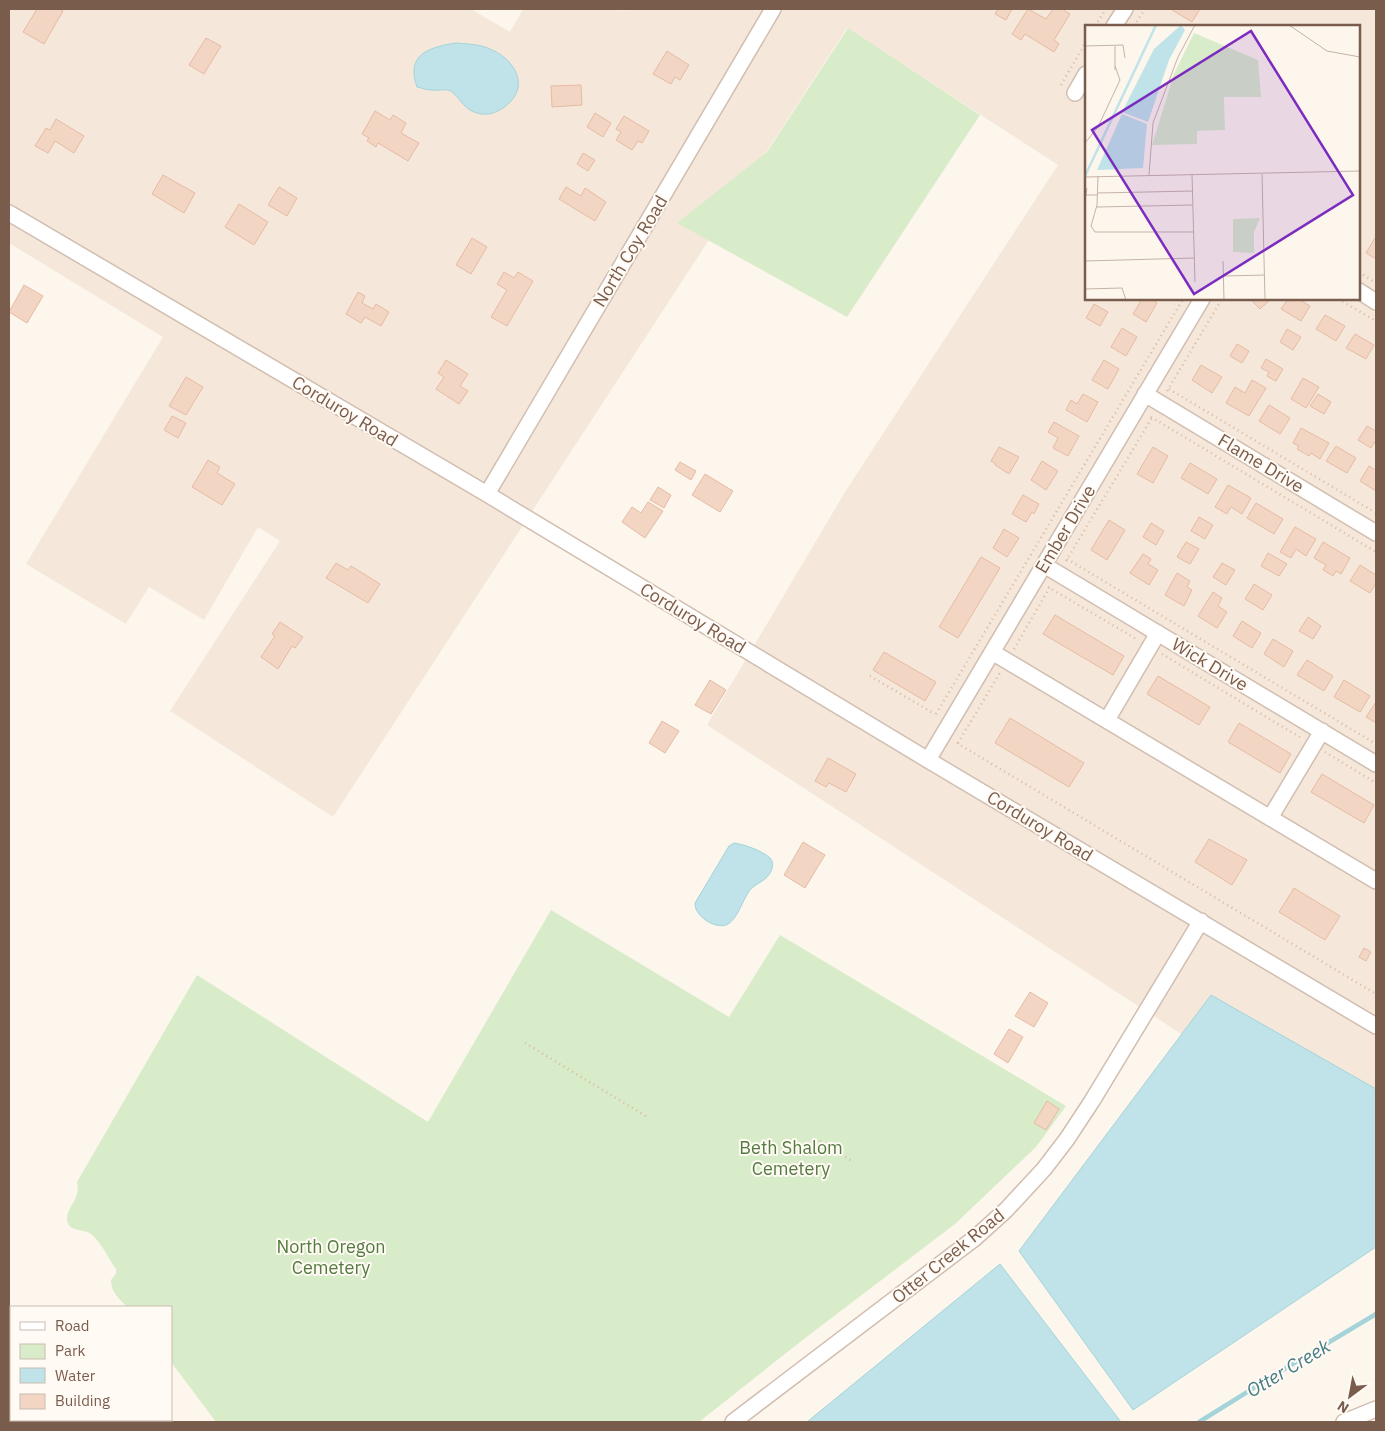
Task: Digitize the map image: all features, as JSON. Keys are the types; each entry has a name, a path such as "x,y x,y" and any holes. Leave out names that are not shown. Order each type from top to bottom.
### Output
{"street":[{"name":"North Coy Road","path":"487,494 773,9"},
{"path":"1115,25 1125,9"},
{"path":"1075,93 1085,76"},
{"name":"Corduroy Road","path":"9,213 487,494 928,760 1376,1026"},
{"path":"1360,293 1376,302"},
{"name":"Ember Drive","path":"928,760 1201,300"},
{"name":"Flame Drive","path":"1145,394 1376,533"},
{"name":"Wick Drive","path":"1044,565 1376,764"},
{"path":"1107,720 1158,633"},
{"path":"992,652 1376,881"},
{"path":"1270,818 1322,731"},
{"name":"Otter Creek Road","path":"732,1422 975,1238 1006,1210 1044,1169 1067,1139 1201,922"},
{"path":"1344,1422 1376,1410"}],"path":[{"path":"1096,25 1106,9"},
{"path":"1135,25 1145,9"},
{"path":"1061,84 1085,44"},
{"path":"1360,273 1376,283"},
{"path":"936,714 1182,300"},
{"path":"1050,588 1221,300"},
{"path":"1340,300 1376,322"},
{"path":"1141,370 1168,389 1376,513"},
{"path":"1152,417 1376,552"},
{"path":"1067,559 1376,744"},
{"path":"1035,580 1376,783"},
{"path":"870,676 936,714 947,729 1376,994"},
{"path":"525,1042 649,1118"},
{"path":"820,1141 852,1161"}],"shaded area":[{"path":"9,9 471,9 510,32 523,9 619,9 624,11 626,9 1376,9 1376,1161 707,725 845,492 1058,165 847,28 333,817 170,711 280,541 258,527 204,620 149,587 126,624 26,564 163,337 9,243"}],"green space":[{"path":"848,28 980,115 847,317 677,223 767,152"},
{"path":"551,910 729,1017 780,935 1066,1106 1036,1147 955,1224 699,1422 216,1422 172,1363 172,1306 126,1306 112,1288 111,1280 116,1274 116,1269 102,1246 91,1234 73,1228 68,1223 67,1216 77,1195 77,1182 197,975 428,1122"}],"water":[{"path":"456,43 478,45 490,49 507,60 513,67 517,76 517,92 512,100 503,108 488,114 475,113 448,90 430,90 417,87 414,67 422,54 437,47"},
{"path":"734,843 753,848 767,855 772,861 772,867 766,878 747,894 734,919 721,926 701,917 695,903 729,846"},
{"path":"1211,995 1376,1089 1376,1247 1133,1410 1019,1251"},
{"path":"1000,1264 1121,1422 807,1422"}],"building":[{"path":"37,9 59,9 63,11 44,44 23,32"},
{"path":"998,9 1012,9 1006,20 995,14"},
{"path":"1028,9 1046,19 1053,9 1062,9 1070,14 1054,40 1059,44 1054,52 1025,34 1021,40 1012,34"},
{"path":"1172,9 1200,9 1192,22"},
{"path":"206,38 221,46 204,74 189,65"},
{"path":"667,51 689,65 680,80 675,77 671,84 653,74"},
{"path":"581,85 582,105 552,107 551,86"},
{"path":"375,111 390,120 393,115 406,123 401,133 419,143 408,161 378,143 376,147 367,141 369,138 362,134"},
{"path":"595,113 611,123 603,137 587,127"},
{"path":"624,116 649,131 642,143 638,141 632,150 616,140 621,132 616,129"},
{"path":"56,119 84,136 74,153 55,141 48,153 35,146 46,128 50,130"},
{"path":"583,153 595,160 588,171 577,164"},
{"path":"163,175 195,193 184,213 152,194"},
{"path":"279,187 297,198 287,216 268,205"},
{"path":"566,187 581,196 585,188 606,202 595,221 559,199"},
{"path":"239,204 268,222 254,245 225,227"},
{"path":"472,238 487,247 471,274 456,265"},
{"path":"1376,239 1376,259 1366,253"},
{"path":"504,272 514,278 518,272 533,281 507,326 491,317 507,290 497,284"},
{"path":"24,285 43,296 27,323 9,312"},
{"path":"358,292 365,296 362,303 373,309 376,304 389,312 381,326 365,317 361,323 346,314"},
{"path":"1141,300 1152,300 1157,303 1146,322 1133,314"},
{"path":"1251,300 1270,300 1260,309"},
{"path":"1287,300 1300,300 1310,306 1301,321 1281,309"},
{"path":"1094,304 1108,312 1100,326 1086,318"},
{"path":"1325,315 1345,326 1336,341 1316,329"},
{"path":"1122,328 1137,337 1126,356 1111,347"},
{"path":"1287,329 1301,337 1293,350 1280,342"},
{"path":"1355,334 1374,345 1366,359 1346,348"},
{"path":"1237,344 1249,351 1242,363 1230,356"},
{"path":"1266,359 1283,369 1276,381 1267,376 1269,372 1261,368"},
{"path":"446,360 468,374 460,386 468,391 459,404 436,389 444,377 438,373"},
{"path":"1104,360 1119,369 1108,389 1092,380"},
{"path":"1201,365 1222,377 1212,393 1192,380"},
{"path":"186,377 203,387 186,415 169,406"},
{"path":"1303,378 1319,387 1306,408 1291,399"},
{"path":"1252,380 1266,388 1249,416 1226,403 1235,387 1245,393"},
{"path":"1083,394 1098,402 1087,422 1066,410 1071,400 1077,404"},
{"path":"1318,394 1331,402 1324,414 1310,406"},
{"path":"1269,405 1290,418 1280,434 1259,421"},
{"path":"172,416 186,423 178,438 164,430"},
{"path":"1054,422 1079,436 1068,456 1053,448 1058,438 1048,432"},
{"path":"1367,426 1376,431 1376,440 1371,448 1358,440"},
{"path":"1301,428 1329,443 1320,459 1311,453 1309,456 1297,449 1299,446 1293,443"},
{"path":"1336,446 1356,458 1347,473 1326,461"},
{"path":"999,447 1019,457 1009,474 991,461"},
{"path":"1153,447 1168,456 1153,483 1137,474"},
{"path":"208,460 220,467 217,473 235,484 222,505 192,487"},
{"path":"1042,461 1058,471 1046,490 1031,480"},
{"path":"680,462 696,471 691,480 675,470"},
{"path":"1190,463 1217,479 1208,494 1181,478"},
{"path":"1369,466 1376,470 1376,491 1360,481"},
{"path":"705,474 733,491 720,512 692,495"},
{"path":"1228,485 1251,498 1242,514 1231,507 1227,514 1215,507"},
{"path":"658,487 671,495 664,508 650,500"},
{"path":"1023,495 1039,504 1034,514 1032,512 1026,522 1012,514"},
{"path":"648,502 663,511 645,538 622,522 632,507 641,513"},
{"path":"1256,503 1283,519 1274,534 1247,518"},
{"path":"1199,517 1213,525 1205,539 1191,531"},
{"path":"1109,520 1125,530 1107,560 1091,550"},
{"path":"1151,523 1164,531 1156,545 1143,537"},
{"path":"1295,527 1316,539 1306,556 1296,549 1291,558 1280,552"},
{"path":"1004,529 1019,538 1007,557 993,548"},
{"path":"1186,542 1199,549 1190,564 1177,557"},
{"path":"1323,542 1350,558 1341,574 1336,571 1333,576 1323,570 1326,565 1314,558"},
{"path":"1268,553 1287,564 1279,576 1261,566"},
{"path":"1143,554 1151,559 1148,564 1158,570 1149,585 1130,573"},
{"path":"981,557 1000,568 958,638 939,627"},
{"path":"336,563 348,570 351,566 380,584 368,603 326,578"},
{"path":"1222,563 1235,570 1226,585 1213,577"},
{"path":"1360,565 1376,575 1376,583 1370,593 1350,581"},
{"path":"1177,573 1190,581 1187,587 1192,590 1184,606 1165,595"},
{"path":"1254,584 1272,595 1263,610 1245,599"},
{"path":"1213,592 1222,598 1218,606 1227,612 1217,628 1198,616"},
{"path":"1055,615 1124,656 1113,675 1043,634"},
{"path":"1308,617 1321,626 1313,639 1299,631"},
{"path":"1242,621 1261,633 1252,648 1233,636"},
{"path":"280,622 303,637 295,648 292,646 278,669 261,657 275,636 272,634"},
{"path":"1273,639 1293,651 1284,667 1264,654"},
{"path":"884,652 936,682 925,701 873,670"},
{"path":"1307,660 1333,676 1324,691 1297,675"},
{"path":"1158,676 1210,707 1199,725 1147,694"},
{"path":"710,680 726,690 711,714 695,705"},
{"path":"1344,680 1370,696 1360,712 1334,697"},
{"path":"1376,702 1376,723 1366,717"},
{"path":"1010,718 1084,763 1069,787 995,743"},
{"path":"662,721 679,731 665,753 649,743"},
{"path":"1239,723 1291,754 1280,773 1228,742"},
{"path":"828,758 856,774 846,792 829,783 826,787 815,781"},
{"path":"1322,774 1374,805 1364,823 1311,792"},
{"path":"1209,839 1247,860 1232,885 1195,862"},
{"path":"803,842 825,855 805,888 784,875"},
{"path":"1294,888 1340,916 1325,940 1279,912"},
{"path":"1364,948 1371,952 1366,961 1359,957"},
{"path":"1030,992 1048,1003 1034,1027 1015,1016"},
{"path":"1009,1029 1023,1037 1008,1063 994,1054"},
{"path":"1047,1101 1059,1109 1046,1130 1034,1123"}],"waterway":[{"name":"Otter Creek","path":"1199,1422 1376,1314"}],"park label":[{"name":"Beth Shalom Cemetery","path":"791,1157"},
{"name":"North Oregon Cemetery","path":"331,1256"}]}
